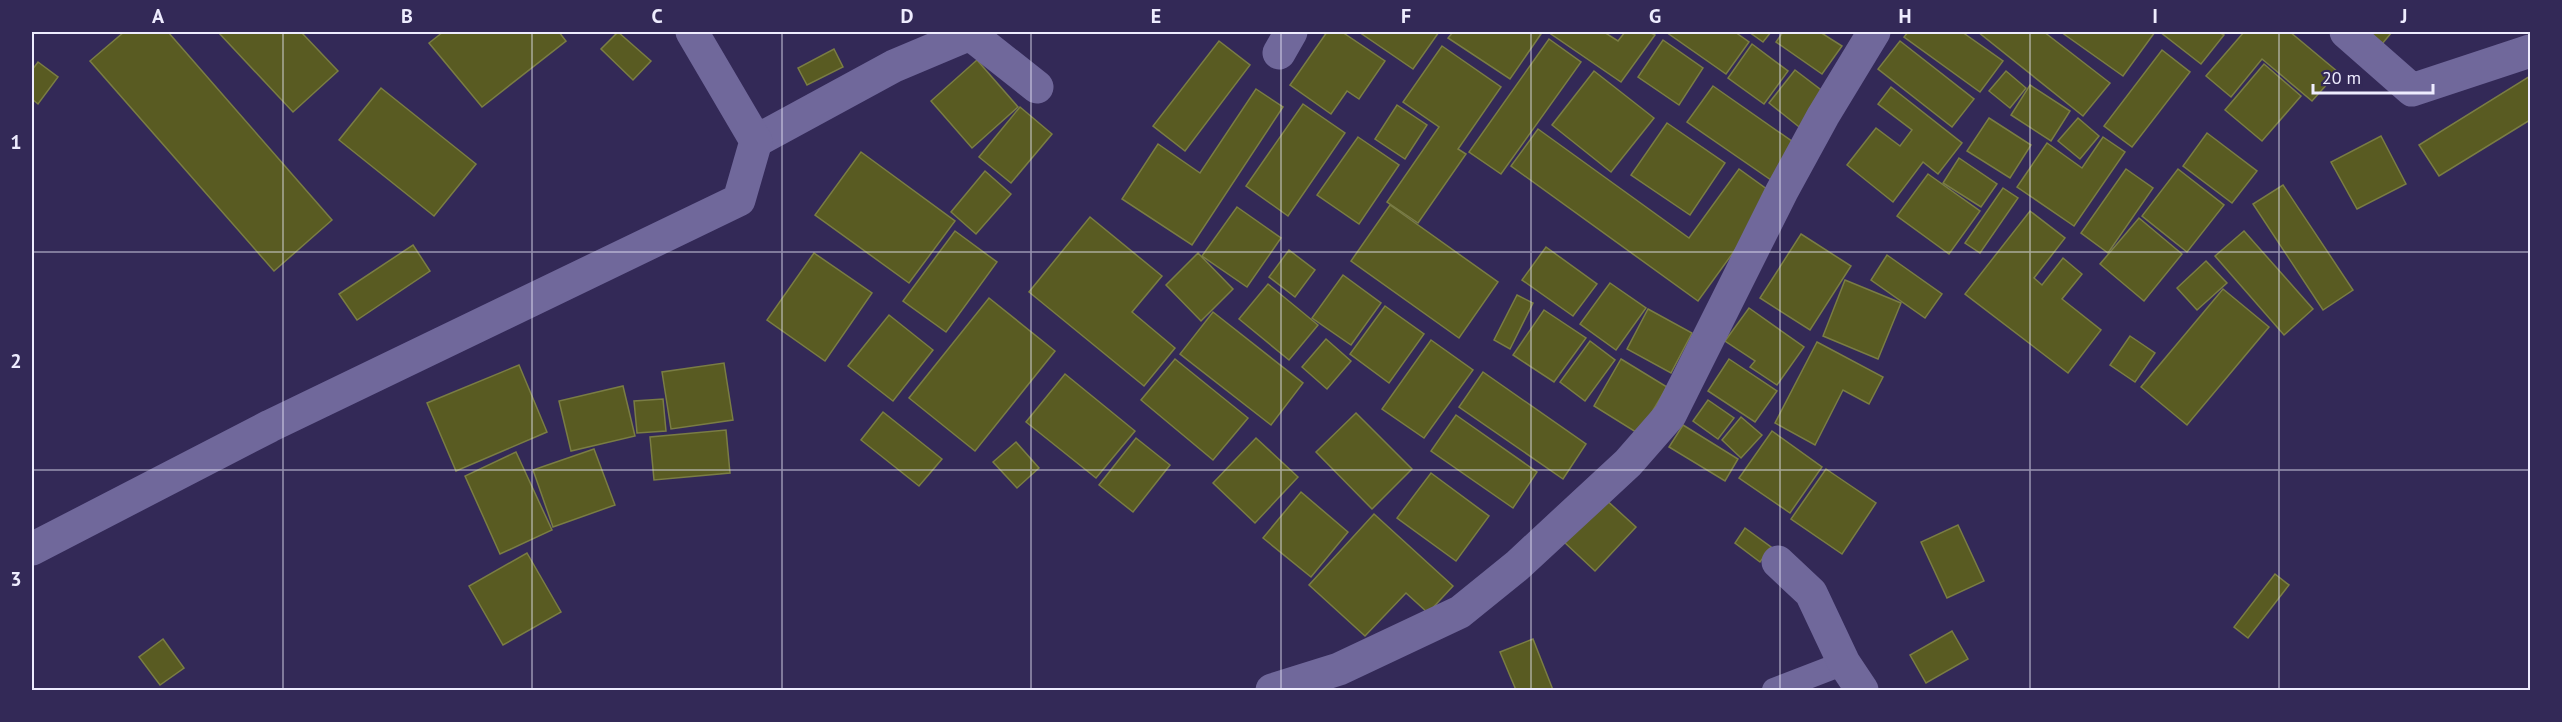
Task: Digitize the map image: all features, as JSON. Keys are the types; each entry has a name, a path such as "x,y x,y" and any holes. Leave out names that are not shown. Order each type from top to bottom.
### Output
{"street":[{"path":"692,32 756,141"},
{"path":"1272,690 1338,669 1460,612 1518,565 1628,463 1670,415 1782,191 1822,116 1874,32"},
{"path":"2346,32 2412,90 2530,51"},
{"path":"32,549 270,426 739,201 756,141 894,66 970,34 1037,87"},
{"path":"1778,562 1811,593 1844,663 1862,690"}],"lane":[{"path":"1774,690 1844,663"}],"building":[{"path":"124,32 168,32 332,220 274,271 90,61"},
{"path":"218,32 301,32 338,71 293,112"},
{"path":"443,32 559,32 566,41 482,107 429,43"},
{"path":"618,32 651,61 633,80 601,49"},
{"path":"1327,32 1342,32 1385,61 1359,99 1347,91 1331,114 1290,85"},
{"path":"1359,32 1439,32 1413,69"},
{"path":"1453,32 1536,32 1541,34 1510,79 1448,38"},
{"path":"1548,32 1604,32 1618,41 1625,32 1649,32 1655,35 1621,82"},
{"path":"1666,32 1735,32 1749,42 1726,74"},
{"path":"1749,32 1771,32 1763,42"},
{"path":"1783,32 1820,32 1842,46 1822,74 1776,42"},
{"path":"1908,32 1962,32 2003,61 1980,92 1904,37"},
{"path":"1978,32 2044,32 2110,83 2083,116"},
{"path":"2061,32 2155,32 2123,76"},
{"path":"2160,32 2219,32 2224,35 2201,64"},
{"path":"2244,32 2290,32 2338,72 2312,101 2262,59 2231,97 2206,76"},
{"path":"2355,32 2392,32 2377,50"},
{"path":"1549,39 1581,62 1501,174 1469,152"},
{"path":"1663,40 1703,68 1679,105 1638,77"},
{"path":"1219,41 1250,65 1185,151 1153,126"},
{"path":"1900,41 1974,99 1952,127 1878,69"},
{"path":"1752,44 1788,71 1764,104 1728,78"},
{"path":"1442,46 1501,87 1458,149 1466,154 1418,223 1387,202 1439,127 1403,102"},
{"path":"834,49 843,67 807,85 798,68"},
{"path":"2162,50 2190,72 2132,147 2104,126"},
{"path":"977,60 1018,107 972,148 931,101"},
{"path":"38,62 58,77 38,104 32,99 32,70"},
{"path":"2264,64 2301,96 2262,141 2225,110"},
{"path":"1795,70 1829,96 1803,130 1769,103"},
{"path":"1594,71 1654,118 1611,172 1552,125"},
{"path":"2006,71 2026,88 2010,108 1989,91"},
{"path":"2530,76 2530,120 2439,176 2419,145"},
{"path":"2030,85 2070,111 2051,141 2011,115"},
{"path":"1713,86 1796,144 1771,180 1687,122"},
{"path":"1891,87 1962,143 1938,174 1923,162 1893,202 1847,165 1876,128 1900,146 1912,130 1878,104"},
{"path":"381,88 476,164 434,216 339,140"},
{"path":"1256,89 1283,107 1192,245 1122,199 1158,144 1200,173"},
{"path":"1303,104 1345,133 1288,216 1246,186"},
{"path":"1397,105 1427,125 1405,159 1375,139"},
{"path":"1020,107 1052,134 1011,183 979,157"},
{"path":"1989,118 2031,145 2010,178 1967,151"},
{"path":"2078,118 2099,136 2080,159 2058,141"},
{"path":"1667,123 1725,163 1690,215 1631,175"},
{"path":"1538,129 1689,238 1739,169 1775,195 1698,301 1511,166"},
{"path":"2207,133 2257,171 2232,203 2183,166"},
{"path":"2381,136 2406,184 2357,209 2331,162"},
{"path":"1358,137 1399,165 1359,224 1317,195"},
{"path":"2103,137 2125,152 2074,226 2017,187 2047,143 2082,168"},
{"path":"861,152 955,221 909,283 815,215"},
{"path":"1959,158 1997,184 1981,207 1943,183"},
{"path":"2126,169 2153,188 2108,253 2081,233"},
{"path":"2178,169 2224,205 2187,252 2142,216"},
{"path":"985,171 1011,194 976,234 951,212"},
{"path":"1928,174 1980,211 1949,254 1897,216"},
{"path":"2283,185 2353,290 2323,310 2253,204"},
{"path":"2003,188 2018,198 1980,253 1965,243"},
{"path":"1390,205 1498,282 1459,338 1351,261"},
{"path":"1237,207 1281,238 1247,287 1202,256"},
{"path":"2030,211 2065,238 2034,278 2042,285 2063,258 2082,274 2062,299 2101,330 2068,373 1965,294"},
{"path":"1090,217 1162,276 1132,312 1175,348 1144,386 1029,292"},
{"path":"2139,218 2182,254 2144,301 2100,264"},
{"path":"955,231 997,262 946,332 903,301"},
{"path":"2244,231 2313,309 2284,335 2215,256"},
{"path":"1801,234 1851,266 1810,330 1760,298"},
{"path":"413,245 430,271 357,320 339,294"},
{"path":"1546,247 1597,284 1573,316 1522,280"},
{"path":"1289,250 1315,270 1295,297 1269,277"},
{"path":"814,253 872,293 825,361 767,320"},
{"path":"1198,253 1233,289 1201,321 1166,285"},
{"path":"1887,255 1942,294 1925,318 1871,280"},
{"path":"2206,261 2227,283 2197,310 2177,288"},
{"path":"1343,275 1381,303 1351,345 1312,318"},
{"path":"1845,280 1901,303 1878,359 1823,336"},
{"path":"1610,283 1646,308 1616,350 1580,324"},
{"path":"1268,284 1318,325 1289,360 1239,319"},
{"path":"2223,289 2269,327 2187,425 2141,387"},
{"path":"1517,295 1533,303 1510,349 1494,340"},
{"path":"989,298 1055,351 975,451 909,398"},
{"path":"1385,306 1424,334 1389,383 1350,354"},
{"path":"1749,308 1804,347 1777,385 1750,367 1755,361 1725,341"},
{"path":"1648,309 1692,333 1671,373 1627,349"},
{"path":"1544,310 1586,338 1554,382 1513,355"},
{"path":"1213,312 1303,383 1271,425 1180,354"},
{"path":"889,315 933,350 893,401 848,366"},
{"path":"2130,336 2155,353 2135,382 2110,365"},
{"path":"1326,339 1351,361 1327,389 1302,367"},
{"path":"1431,340 1473,370 1424,438 1382,409"},
{"path":"1590,341 1615,360 1585,401 1560,382"},
{"path":"1817,342 1883,377 1869,404 1843,390 1815,445 1775,423"},
{"path":"1175,359 1248,418 1213,460 1141,400"},
{"path":"1621,359 1667,387 1639,434 1594,406"},
{"path":"1729,359 1777,391 1755,422 1708,391"},
{"path":"724,363 733,420 671,429 662,372"},
{"path":"519,365 547,432 456,471 427,403"},
{"path":"1483,372 1586,444 1563,479 1459,407"},
{"path":"1065,374 1135,431 1096,478 1026,422"},
{"path":"623,386 635,436 571,451 559,401"},
{"path":"663,399 666,431 637,433 634,401"},
{"path":"1708,400 1734,418 1718,439 1693,421"},
{"path":"883,412 942,459 919,486 861,440"},
{"path":"1356,413 1412,469 1372,509 1316,452"},
{"path":"1456,415 1537,472 1513,508 1431,451"},
{"path":"1741,417 1762,435 1741,458 1722,440"},
{"path":"1683,425 1738,459 1725,481 1669,447"},
{"path":"726,430 730,473 654,480 650,437"},
{"path":"1772,431 1822,467 1790,513 1739,478"},
{"path":"1136,438 1170,465 1133,512 1099,485"},
{"path":"1256,438 1298,477 1255,523 1213,483"},
{"path":"1016,442 1039,468 1017,488 993,462"},
{"path":"594,449 615,505 553,527 533,470"},
{"path":"516,452 552,530 500,554 465,476"},
{"path":"1826,469 1876,503 1842,554 1791,519"},
{"path":"1431,473 1489,516 1456,561 1397,518"},
{"path":"1301,492 1348,532 1311,577 1263,538"},
{"path":"1603,497 1636,527 1595,571 1563,541"},
{"path":"1374,514 1453,586 1428,613 1406,593 1365,636 1309,585"},
{"path":"1958,525 1984,581 1947,598 1921,542"},
{"path":"1745,528 1771,547 1760,562 1735,543"},
{"path":"527,553 561,612 503,645 469,586"},
{"path":"2275,574 2289,585 2248,638 2234,627"},
{"path":"1952,631 1968,659 1926,683 1910,655"},
{"path":"163,639 184,668 160,685 139,657"},
{"path":"1533,639 1553,690 1516,690 1500,652"}]}
